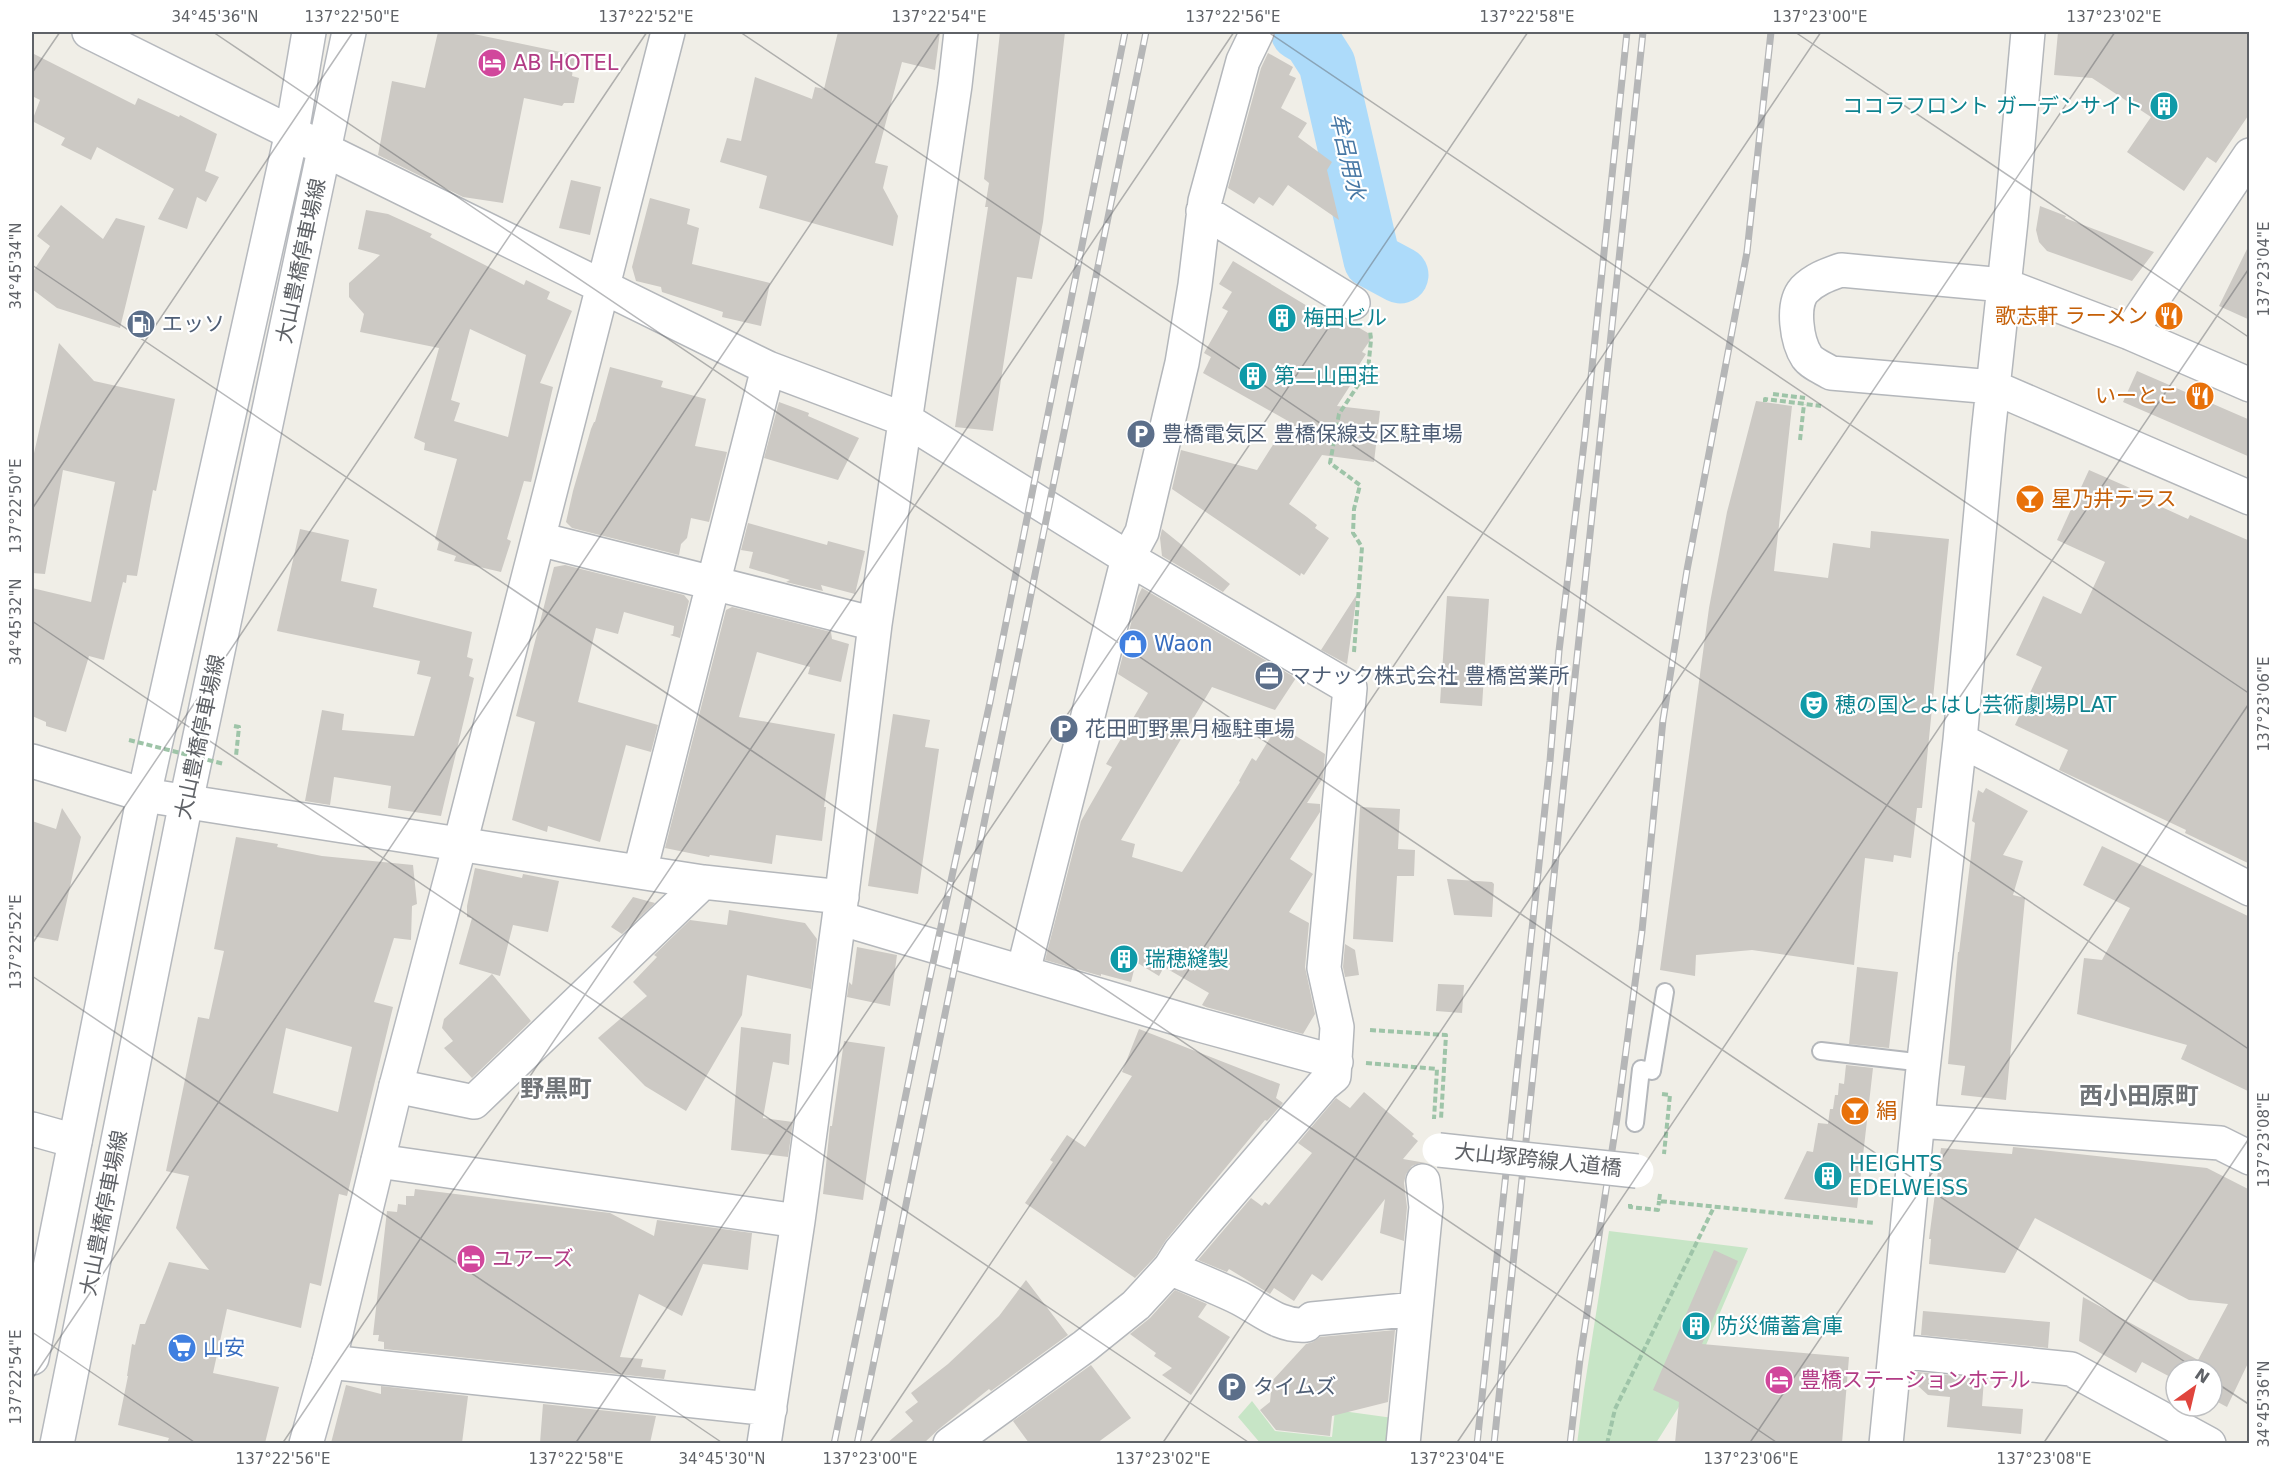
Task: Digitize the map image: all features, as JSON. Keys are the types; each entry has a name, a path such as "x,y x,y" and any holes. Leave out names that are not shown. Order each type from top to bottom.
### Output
{"street":[{"path":"89,32 768,368 906,420 1128,558 1350,688 1324,968 1336,1027 1334,1076 1323,1085 1245,1175 1180,1252 1170,1268 1136,1305 1099,1335 950,1443"},
{"name":"大山豊橋停車場線","path":"33,1345 144,795 292,132 309,32"},
{"name":"大山豊橋停車場線","path":"57,1443 186,802 349,32"},
{"path":"306,1443 329,1362 396,1086 668,32"},
{"path":"764,1443 798,1221 875,624 956,86 961,32"},
{"path":"1023,972 1128,558 1142,532 1182,363 1195,285 1203,211 1243,61 1257,32"},
{"path":"1886,1443 1906,1226 1960,740 1993,387 2012,222 2028,32"},
{"path":"2130,333 2250,155"},
{"path":"1203,211 1353,303"},
{"path":"2250,385 2130,333 2004,285 1841,270 1818,278 1802,292 1796,317 1798,340 1809,359 1831,373 1993,387 2250,498"},
{"path":"640,871 768,368"},
{"path":"539,539 875,624"},
{"path":"1960,740 2250,889"},
{"path":"32,760 144,795 640,871 840,908 1023,972 1200,1025 1336,1062"},
{"path":"396,1086 474,1102 703,882"},
{"path":"1918,1121 2220,1143 2250,1158"},
{"path":"32,1130 75,1141"},
{"name":"大山塚跨線人道橋","path":"1436,1136 1642,1187"},
{"path":"378,1161 798,1221"},
{"path":"1402,1443 1426,1207 1423,1181"},
{"path":"1170,1268 1240,1298 1272,1318 1295,1326 1306,1325 1312,1318 1416,1309"},
{"path":"1896,1351 2071,1369 2210,1443"},
{"path":"329,1362 770,1409"}],"lane":[{"path":"1635,1123 1641,1069 1652,1071 1665,992"},
{"path":"1821,1051 1924,1063"}],"path":[{"path":"1350,688 1362,547 1353,533 1354,509 1360,485 1330,463 1339,414 1368,370 1371,340 1369,313 1353,303"},
{"path":"1765,402 1765,399 1824,406"},
{"path":"1800,440 1804,404"},
{"path":"129,740 224,764"},
{"path":"1391,1031 1446,1035 1436,1136"},
{"path":"1336,1062 1437,1068 1436,1136"},
{"path":"1659,1201 1658,1209 1630,1207 1642,1187 1659,1201 1906,1226"},
{"path":"1607,1443 1615,1408 1714,1207"}],"green space":[{"path":"1609,1231 1748,1248 1680,1405 1656,1443 1577,1444"},
{"path":"1252,1401 1275,1431 1332,1437 1335,1410 1393,1418 1391,1443 1261,1444 1238,1417"}],"building":[{"path":"438,32 464,32 575,55 572,76 579,78 574,103 564,103 562,106 524,98 503,203 463,197 378,155 392,81 425,88"},
{"path":"838,32 940,32 935,70 902,62 875,163 888,166 883,188 898,216 893,246 759,208 767,176 720,162 727,138 741,141 755,77 812,99 815,87 824,89"},
{"path":"1000,32 1065,32 1043,222 1032,279 1017,277 993,431 955,427 988,207 985,207 989,183 984,179"},
{"name":"ココラフロント ガーデンサイト","path":"2058,32 2250,32 2250,113 2216,163 2207,157 2184,191 2127,152 2151,117 2092,78 2054,75"},
{"path":"32,53 135,105 138,98 179,117 180,115 217,134 205,171 219,177 206,202 197,197 187,229 158,219 174,189 97,147 91,160 61,145 65,138 32,121 40,100 32,96"},
{"path":"1268,53 1293,67 1289,75 1296,78 1281,108 1307,123 1298,137 1332,162 1327,170 1339,220 1288,185 1273,206 1259,197 1254,204 1228,188 1261,68"},
{"path":"571,180 601,187 590,235 559,228"},
{"path":"650,198 690,209 687,224 699,228 692,264 770,283 761,326 722,317 723,312 662,292 661,287 636,281 632,267"},
{"path":"61,205 103,239 116,218 145,226 120,328 57,308 32,289 32,273 50,246 37,236"},
{"path":"2040,206 2154,252 2132,281 2047,251 2039,242 2036,230"},
{"path":"366,210 388,214 432,234 430,237 524,285 526,280 550,292 547,299 572,311 540,383 553,387 531,482 524,481 507,539 511,541 501,572 454,561 456,556 437,550 439,542 435,539 457,459 424,450 425,443 414,438 439,348 360,332 364,314 349,297 349,283 380,255 358,249","holes":["470,329 526,355 508,437 454,421 460,403 451,400"]},
{"path":"2250,243 2250,320 2219,306"},
{"path":"1233,261 1342,327 1346,320 1373,336 1362,352 1366,354 1354,373 1357,375 1337,406 1380,411 1374,462 1322,455 1289,504 1317,525 1315,528 1329,538 1304,575 1301,573 1300,576 1172,489 1181,450 1257,470 1288,421 1203,373 1211,357 1204,353 1228,311 1222,308 1232,292 1219,284"},
{"path":"59,343 94,381 175,399 156,491 153,490 137,576 127,575 126,583 123,582 104,660 89,656 66,732 46,726 46,722 32,716 32,588 91,602 115,482 63,470 45,574 32,573 32,462"},
{"path":"610,367 663,381 661,387 706,399 695,446 727,452 709,522 691,518 687,538 681,544 679,555 572,528 566,522"},
{"path":"2137,371 2250,420 2250,457 2123,402"},
{"name":"穂の国とよはし芸術劇場PLAT","path":"1756,401 1792,406 1774,571 1828,578 1833,543 1870,548 1871,531 1949,539 1922,808 1917,808 1911,858 1894,855 1893,862 1865,858 1854,965 1752,950 1696,955 1695,976 1660,970 1709,608 1727,512"},
{"path":"779,402 809,413 808,416 859,438 838,480 764,458"},
{"path":"2089,470 2146,495 2144,499 2188,519 2190,515 2250,541 2250,864 2185,833 2186,830 2059,770 2068,750 2015,725 2042,667 2016,655 2043,596 2081,614 2105,562 2057,540"},
{"path":"748,523 827,545 828,541 865,551 855,594 821,585 823,591 786,582 790,580 749,568 753,552 741,550"},
{"path":"300,529 349,540 341,581 377,589 373,607 472,632 467,657 473,659 469,676 474,678 441,816 388,808 391,786 334,777 330,805 305,801 322,710 344,714 342,730 414,736 431,677 417,674 420,661 277,631"},
{"path":"1162,529 1230,584 1223,592 1162,556 1160,538"},
{"path":"565,565 684,595 689,601 680,638 670,635 673,634 674,626 624,612 618,634 596,628 578,702 658,725 651,752 626,745 600,842 548,826 547,832 512,820 535,722 516,716 554,567"},
{"path":"1142,588 1296,678 1275,710 1212,687 1121,840 1135,844 1132,857 1182,872 1240,782 1252,758 1256,761 1278,725 1325,754 1323,778 1307,803 1320,804 1320,812 1290,859 1313,874 1289,912 1309,923 1305,967 1315,1014 1303,1034 1206,1007 1202,1005 1209,993 1164,967 1159,976 1136,962 1131,982 1045,960 1081,821 1112,767 1106,764 1148,693 1118,674"},
{"path":"1357,594 1347,664 1321,650"},
{"path":"1447,596 1489,599 1482,706 1440,703"},
{"path":"732,607 831,632 832,639 849,644 841,682 808,674 810,667 757,652 739,717 835,734 824,807 826,807 822,841 776,835 772,864 710,855 709,857 665,848 726,610"},
{"path":"893,714 930,720 925,747 939,749 918,894 868,886"},
{"path":"1986,788 2028,811 2003,855 2023,861 2013,895 2025,898 2006,1100 1961,1095 1965,1066 1948,1064 1958,952 1975,823 1972,821 1978,790 1983,793"},
{"path":"1360,807 1400,809 1398,849 1415,850 1414,876 1397,876 1393,942 1353,939"},
{"path":"62,808 81,837 58,941 32,936 32,821 56,829"},
{"path":"236,837 278,844 277,847 322,856 413,865 417,904 412,906 411,940 394,938 374,1002 393,1007 347,1196 339,1194 321,1286 310,1283 301,1328 227,1309 213,1373 279,1387 265,1443 167,1443 169,1438 118,1425 132,1344 135,1345 140,1324 145,1324 169,1262 209,1270 176,1228 189,1176 166,1171 198,1017 209,1019 224,951 214,949","holes":["286,1028 352,1047 338,1112 273,1093"]},
{"path":"2102,846 2250,917 2250,1092 2181,1059 2187,1045 2077,1014 2084,958 2102,960 2130,908 2083,885"},
{"path":"475,868 522,878 523,874 559,881 548,932 513,925 500,976 459,964 472,918 467,917 467,906"},
{"path":"1447,879 1492,882 1494,884 1492,917 1454,915"},
{"path":"633,897 655,903 622,934 611,927"},
{"path":"729,910 805,923 817,939 811,989 747,975 742,1015 686,1111 645,1086 598,1038 647,996 633,982 657,957 654,955 690,920 727,925"},
{"path":"1345,944 1355,950 1359,975 1345,977 1343,967"},
{"path":"857,947 897,955 890,1006 847,997 849,982 852,985"},
{"path":"1857,967 1898,972 1889,1048 1849,1044"},
{"path":"492,974 531,1021 472,1078 444,1048 453,1041 442,1028 444,1019"},
{"path":"1438,984 1464,985 1462,1013 1436,1011"},
{"path":"741,1027 791,1034 789,1065 773,1062 763,1118 793,1122 788,1157 731,1150"},
{"path":"1139,1029 1280,1084 1276,1098 1283,1103 1267,1121 1265,1120 1166,1240 1155,1257 1135,1278 1025,1203 1053,1162 1050,1160 1067,1135 1085,1147 1132,1076 1122,1072"},
{"path":"844,1041 885,1047 863,1200 823,1194 830,1126 832,1126"},
{"name":"HEIGHTS EDELWEISS","path":"1846,1065 1873,1068 1857,1208 1784,1199 1807,1151 1813,1152 1818,1123 1828,1124 1830,1109 1833,1109 1835,1095 1838,1095 1839,1083 1844,1084"},
{"path":"1364,1092 1414,1134 1412,1136 1418,1141 1403,1159 1426,1163 1412,1166 1406,1174 1404,1183 1407,1207 1404,1241 1380,1233 1385,1199 1322,1281 1312,1274 1294,1301 1274,1288 1270,1294 1229,1269 1227,1272 1198,1260 1251,1198 1262,1206 1265,1202 1269,1205 1312,1153 1298,1143 1336,1098 1350,1108"},
{"path":"2013,1147 2207,1168 2250,1190 2250,1359 2227,1407 2224,1405 2224,1358 2199,1358 2228,1304 2189,1300 2035,1218 2005,1273 1929,1264 1931,1239 1929,1239 1941,1148 2012,1154"},
{"path":"415,1189 610,1213 654,1236 657,1220 752,1233 748,1270 703,1264 682,1316 639,1294 620,1357 643,1359 641,1367 666,1370 664,1379 384,1349 384,1342 378,1341 379,1335 373,1335 387,1211 397,1212 398,1204 406,1205 406,1196 414,1196"},
{"path":"1714,1250 1738,1261 1702,1344 1849,1357 1842,1443 1675,1443 1679,1402 1653,1390"},
{"path":"1026,1280 1068,1335 991,1391 989,1389 924,1443 887,1443 913,1421 905,1412 918,1402 911,1393 948,1364 999,1316"},
{"path":"1175,1290 1207,1304 1198,1317 1230,1337 1191,1395 1162,1375 1172,1368 1154,1356 1156,1353 1130,1334 1150,1318"},
{"path":"2083,1297 2194,1358 2164,1358 2164,1374 2142,1362 2136,1373 2079,1341"},
{"path":"1923,1311 2050,1322 2048,1348 1921,1335"},
{"path":"1395,1330 1388,1402 1332,1416 1330,1436 1276,1430 1260,1410 1270,1402 1272,1381 1306,1344 1320,1337"},
{"path":"1091,1365 1131,1418 1097,1443 1029,1443 1013,1421"},
{"path":"1918,1372 1984,1379 1982,1406 2023,1409 2021,1434 1947,1427 1950,1397 1928,1395 1918,1386 1915,1376"},
{"path":"346,1385 381,1394 381,1386 468,1396 462,1443 331,1443"},
{"path":"543,1404 656,1416 650,1443 540,1443"}],"waterway":[{"name":"牟呂用水","path":"1299,32 1311,39 1327,64 1372,260 1400,275"}],"railway":[{"path":"834,1444 930,977 990,702 1125,32"},
{"path":"857,1444 1146,32"},
{"path":"1477,1444 1550,761 1559,651 1585,435 1627,32"},
{"path":"1494,1444 1643,32"},
{"path":"1570,1444 1580,1359 1617,1118 1642,931 1663,720 1687,570 1747,252 1771,32"}],"place":[{"name":"AB HOTEL","path":"492,63"},
{"name":"ココラフロント ガーデンサイト","path":"2164,106"},
{"name":"歌志軒 ラーメン","path":"2169,316"},
{"name":"梅田ビル","path":"1282,318"},
{"name":"エッソ","path":"141,324"},
{"name":"第二山田荘","path":"1253,376"},
{"name":"いーとこ","path":"2200,396"},
{"name":"豊橋電気区 豊橋保線支区駐車場","path":"1141,434"},
{"name":"星乃井テラス","path":"2030,499"},
{"name":"Waon","path":"1133,644"},
{"name":"マナック株式会社 豊橋営業所","path":"1269,676"},
{"name":"穂の国とよはし芸術劇場PLAT","path":"1814,705"},
{"name":"花田町野黒月極駐車場","path":"1064,729"},
{"name":"瑞穂縫製","path":"1124,959"},
{"name":"絹","path":"1855,1111"},
{"name":"HEIGHTS EDELWEISS","path":"1828,1176"},
{"name":"ユアーズ","path":"471,1259"},
{"name":"防災備蓄倉庫","path":"1696,1326"},
{"name":"山安","path":"182,1348"},
{"name":"豊橋ステーションホテル","path":"1779,1380"},
{"name":"タイムズ","path":"1232,1387"}],"district":[{"name":"野黒町","path":"556,1089"},
{"name":"西小田原町","path":"2139,1096"}]}
